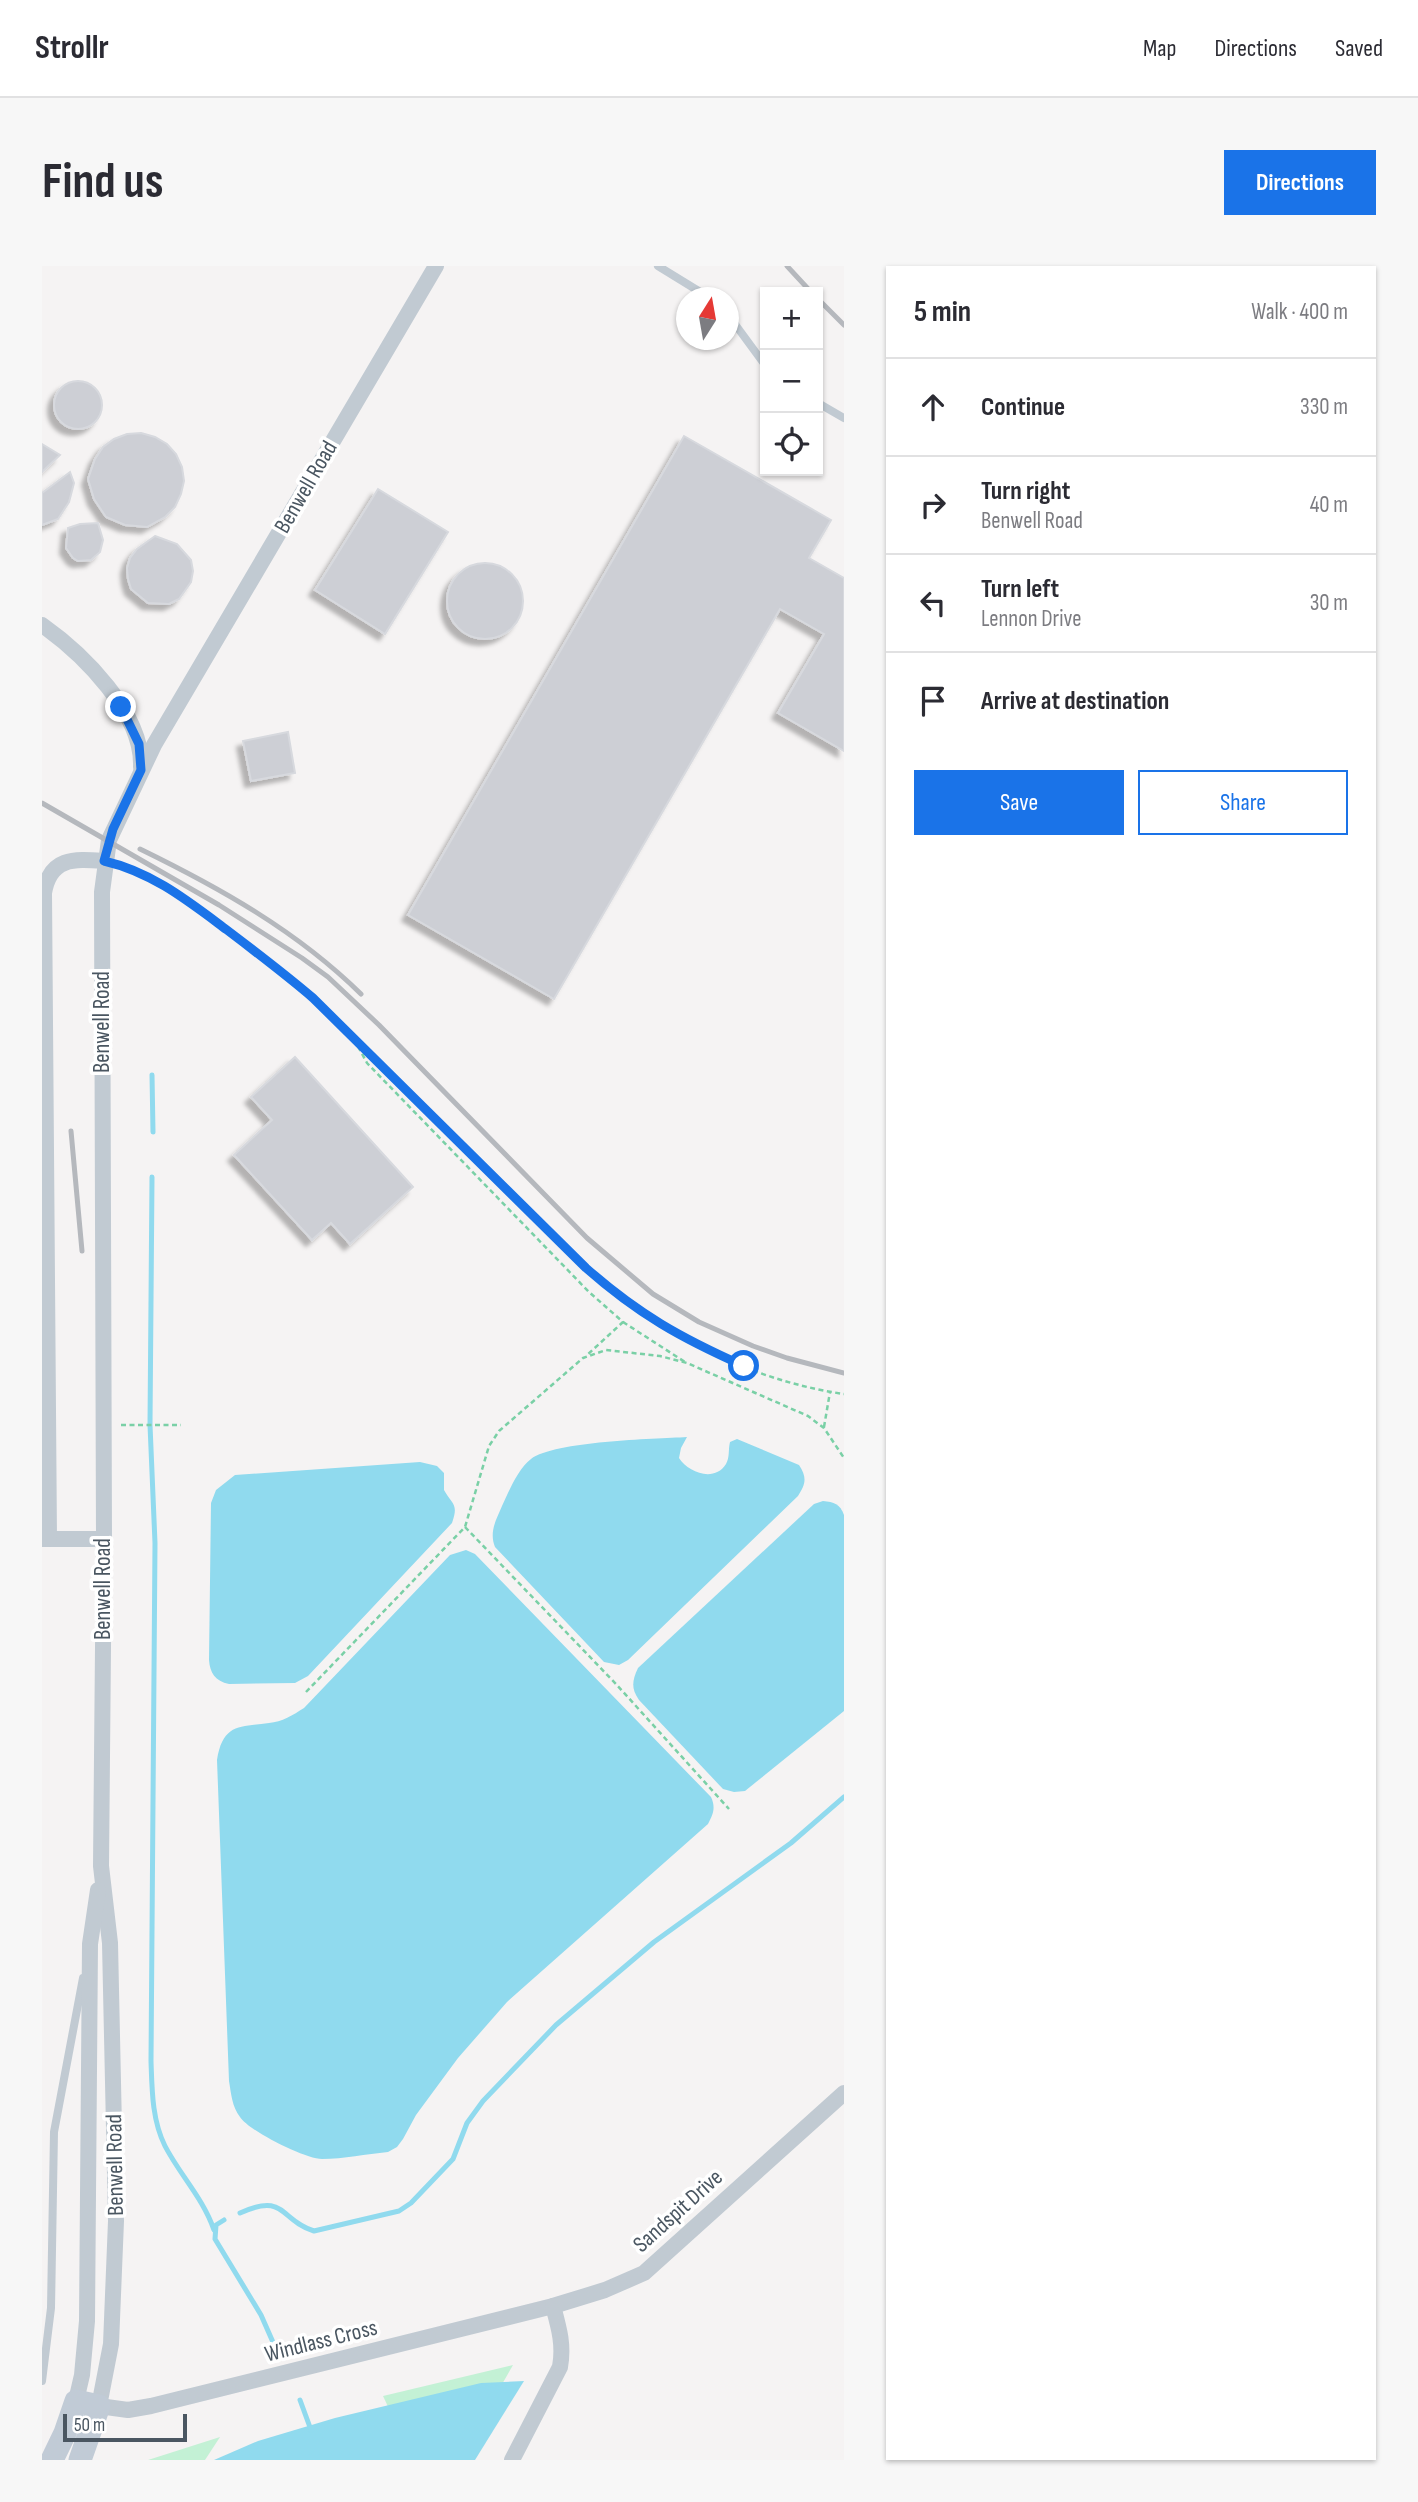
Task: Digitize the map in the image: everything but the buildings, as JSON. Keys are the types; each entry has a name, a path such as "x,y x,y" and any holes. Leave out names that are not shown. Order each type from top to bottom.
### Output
{"street":[{"name":"Benwell Road","path":"80,2460 99,2406 111,2344 116,2221 110,1943 101,1866 104,861 113,829 141,770 436,266"},
{"path":"42,625 86,663 121,707 139,744 141,770"},
{"path":"104,861 73,860 59,866 50,872 44,893 46,1539 104,1539"},
{"name":"Benwell Road","path":"52,2460 76,2401 86,2334 90,1944 101,1866"},
{"name":"Sandspit Drive","path":"554,2306 604,2290 644,2273 844,2093"},
{"path":"512,2460 560,2367 563,2351 554,2306"},
{"name":"Windlass Cross","path":"99,2406 128,2410 151,2406 554,2306"},
{"path":"76,2401 99,2406"}],"lane":[{"path":"658,266 692,287"},
{"path":"739,330 760,358"},
{"path":"823,406 844,418"},
{"name":"Benwell Road","path":"42,2381 51,2308 54,2132 90,1944"}],"path":[{"path":"104,861 141,872 177,893 278,969 353,1036 586,1268 623,1300 698,1346 783,1380 844,1394"},
{"path":"353,1036 368,1063 589,1292 623,1322 687,1363"},
{"path":"306,1692 465,1527 489,1446 499,1431 623,1322"},
{"path":"583,1358 606,1350 660,1356 687,1363 808,1416 824,1428 844,1458"},
{"path":"824,1428 830,1392"},
{"path":"103,1425 181,1425"},
{"path":"465,1527 616,1684 729,1809"}],"green space":[{"path":"513,2365 459,2460 413,2460 383,2396"},
{"path":"220,2437 205,2460 148,2460"}],"water":[{"path":"687,1437 679,1458 688,1468 708,1474 721,1470 727,1461 730,1442 737,1439 799,1465 804,1477 803,1488 798,1496 628,1660 619,1665 604,1662 495,1547 493,1531 496,1521 522,1468 543,1453 605,1442"},
{"path":"420,1462 437,1466 444,1473 444,1490 455,1508 452,1523 308,1676 295,1683 229,1684 217,1679 212,1673 209,1660 211,1503 216,1490 235,1475"},
{"path":"823,1501 836,1504 844,1515 844,1711 745,1791 723,1789 639,1700 633,1684 634,1677 638,1668 814,1504"},
{"path":"466,1550 475,1554 711,1797 713,1811 708,1824 507,2002 458,2058 416,2115 397,2147 388,2152 314,2158 265,2136 245,2123 232,2100 229,2081 217,1760 220,1748 228,1733 234,1729 278,1721 304,1708 450,1555"},
{"path":"524,2381 475,2460 214,2460 258,2441 335,2418 481,2383"}],"waterway":[{"path":"152,1075 153,1132"},
{"path":"152,1177 150,1425 155,1543 152,2083 155,2115 165,2146 204,2207 214,2230"},
{"path":"240,2213 266,2205 281,2210 294,2221 314,2231 399,2211 411,2203 453,2159 467,2123 483,2101 556,2025 654,1942 791,1843 844,1797"},
{"path":"224,2220 216,2225 215,2239 261,2315 276,2349"},
{"path":"300,2400 311,2430"}],"railway":[{"path":"787,266 806,287"},
{"path":"823,304 844,325"},
{"path":"42,803 219,905 328,977 379,1025 587,1238 653,1294 699,1322 753,1346 844,1373"},
{"path":"140,849 256,912 311,950 361,994"},
{"path":"71,1131 82,1251"}],"route":[{"path":"121,707 139,744 141,770 108,840 104,861 141,872 177,893 313,998 586,1268 623,1300 698,1346 744,1366"}]}
